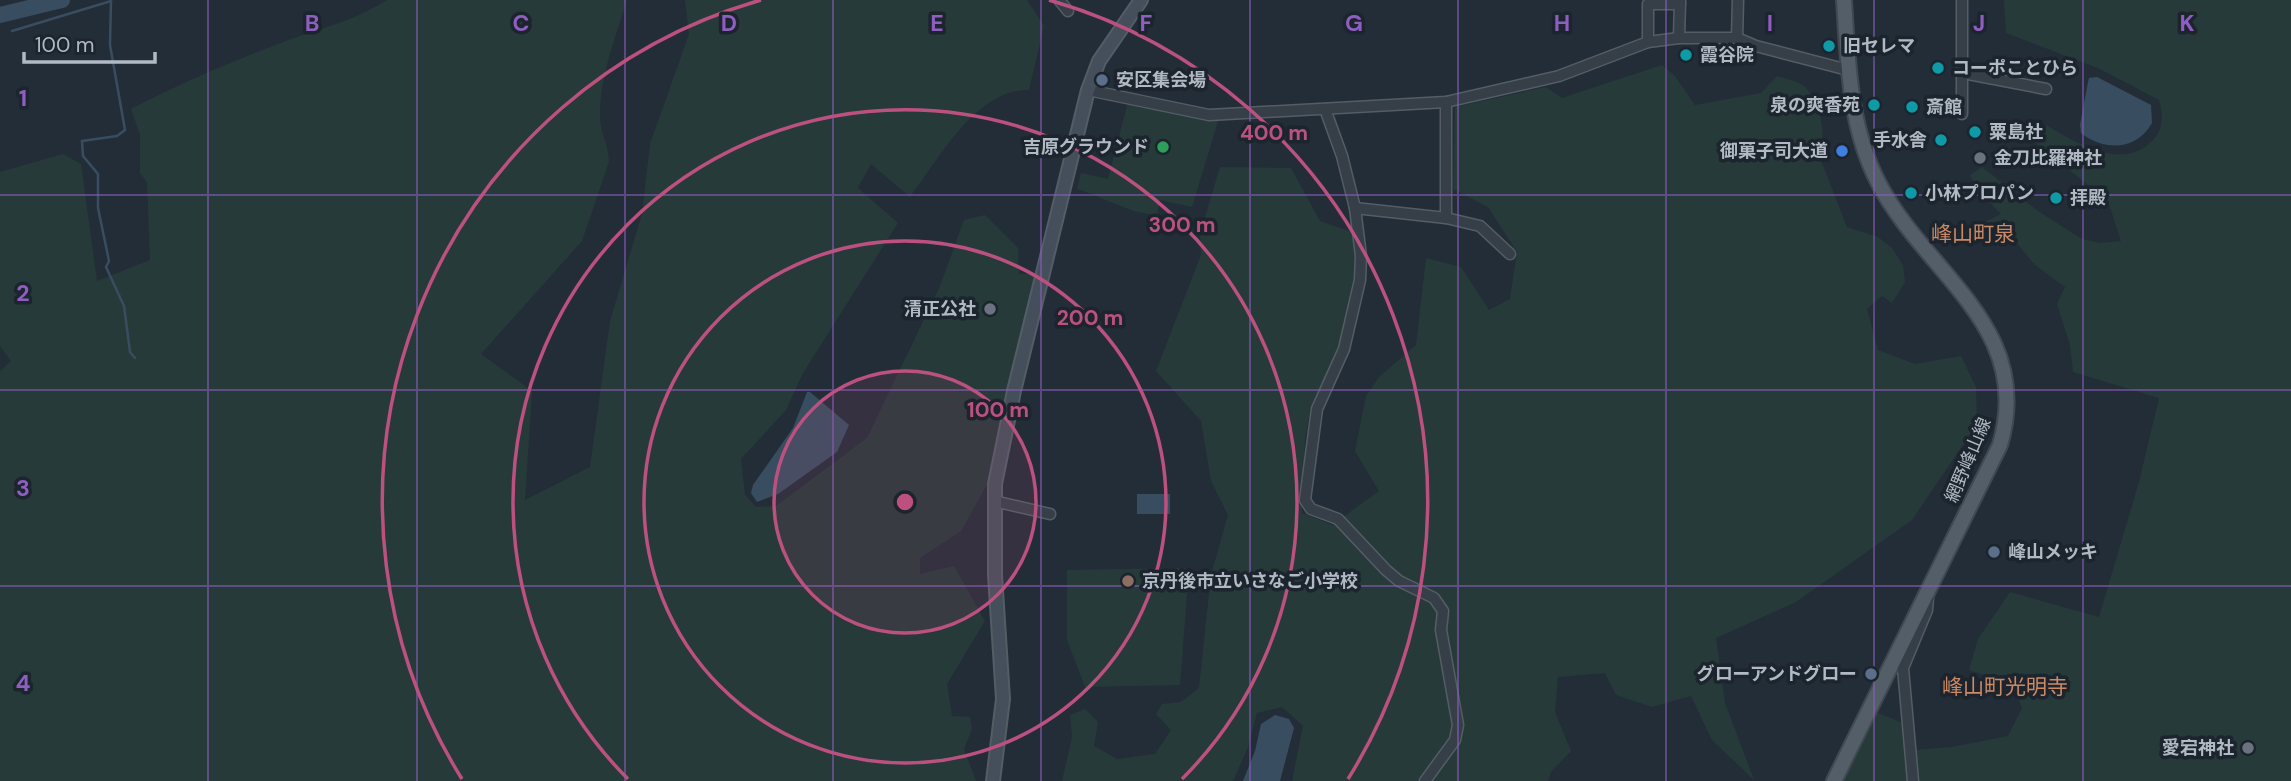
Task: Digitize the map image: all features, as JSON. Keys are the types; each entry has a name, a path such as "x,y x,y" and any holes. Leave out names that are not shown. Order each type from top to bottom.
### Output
{"main road":[{"name":"網野峰山線","path":"1833,781 2000,445 2009,409 2007,384 1996,345 1982,318 1906,224 1879,184 1866,155 1855,114 1848,69 1844,0"}],"street":[{"path":"1059,0 1068,11"},
{"path":"992,781 1003,699 995,575 994,501 1014,391 1088,90 1099,61 1141,0"},
{"path":"1737,38 1738,0"},
{"path":"1962,0 1962,114"},
{"path":"1648,42 1648,4 1680,2 1679,38"},
{"path":"1088,90 1209,115 1446,102 1559,76 1648,42 1679,38 1737,38 1756,46 1848,69"},
{"path":"1963,73 2046,89"},
{"path":"1446,102 1446,218"},
{"path":"1325,109 1342,156 1354,208 1360,280 1344,349 1317,409 1305,500 1311,509 1338,519 1385,570 1399,581 1434,598 1443,611 1441,630 1458,725 1455,740 1425,781"},
{"path":"1354,208 1446,218 1480,226 1510,254"},
{"path":"994,501 1050,514"},
{"path":"1913,781 1903,668 1927,610 1928,593"}],"green space":[{"path":"387,0 627,0 609,59 600,104 600,119 609,162 582,241 481,354 532,391 525,500 590,467 610,321 642,214 650,144 689,34 685,0 1027,0 1044,26 1029,90 1010,93 992,101 976,113 946,146 910,197 871,164 858,188 898,223 803,373 786,410 741,459 745,495 756,507 776,506 867,438 940,286 964,220 985,215 1018,248 1019,274 1037,274 990,479 961,531 920,558 920,574 954,566 985,621 947,684 952,716 970,717 972,729 964,749 976,781 0,781 0,371 11,361 0,346 0,172 63,154 81,164 97,281 150,260 147,182 140,173 140,135 131,109 225,65 349,19"},
{"path":"2004,0 2291,0 2291,781 1918,781 1914,750 1952,747 2008,736 2022,708 2012,684 1969,670 1978,639 2010,592 2099,617 2139,482 2159,398 2073,372 2070,345 2057,304 2065,287 2035,265 2014,240 1998,247 1979,225 2001,214 1977,189 1970,175 1982,167 2038,211 2082,239 2100,243 2121,241 2108,201 2033,141 2046,125 2084,146 2099,151 2127,154 2140,150 2152,141 2161,127 2159,100 2098,68 2006,33"},
{"path":"1662,65 1675,76 1695,105 1761,93 1777,76 1794,81 1810,92 1821,119 1823,138 1819,155 1847,227 1878,237 1892,248 1903,265 1905,282 1892,303 1882,296 1867,309 1878,350 1915,364 1961,356 1976,387 1977,424 1912,520 1796,602 1716,638 1725,703 1754,780 1712,740 1691,696 1652,707 1616,695 1605,673 1558,677 1555,712 1571,751 1551,772 1548,781 1292,781 1303,726 1282,707 1257,713 1248,747 1233,781 1062,781 1072,737 1070,715 1085,709 1098,722 1094,746 1117,759 1155,754 1171,730 1156,714 1162,704 1181,702 1199,688 1211,575 1228,515 1211,481 1201,421 1156,371 1201,255 1200,234 1220,167 1291,168 1320,221 1354,233 1357,279 1341,347 1311,406 1305,439 1302,513 1332,525 1379,491 1355,451 1366,396 1379,377 1416,345 1426,258 1461,267 1489,310 1510,299 1517,252 1488,207 1453,189 1455,107 1546,87 1562,98"},
{"name":"吉原グラウンド","path":"1128,102 1218,121 1192,207 1160,200 1157,214 1148,214 1077,189 1081,173 1108,179"},
{"path":"1189,568 1180,685 1085,687 1067,640 1067,570"},
{"path":"1876,712 1905,724 1910,781 1841,781"}],"water":[{"path":"2097,77 2151,105 2152,123 2138,139 2110,145 2090,139 2081,133 2080,125 2089,78"},
{"path":"807,392 849,425 837,452 778,494 757,502 751,493 753,485 793,428"},
{"path":"1137,494 1170,494 1170,514 1137,514"},
{"path":"1275,715 1289,719 1294,728 1280,781 1243,781 1255,751 1261,724"}],"waterway":[{"path":"0,15 62,0"},
{"path":"111,0 110,45 125,130 117,136 82,141 83,156 98,174 98,208 109,261 106,267 124,306 130,352 135,358"},
{"path":"12,31 111,1"}],"place":[{"name":"旧セレマ","path":"1829,46"},
{"name":"霞谷院","path":"1686,55"},
{"name":"コーポことひら","path":"1938,68"},
{"name":"安区集会場","path":"1102,80"},
{"name":"泉の爽香苑","path":"1874,105"},
{"name":"斎館","path":"1912,107"},
{"name":"粟島社","path":"1975,132"},
{"name":"手水舎","path":"1941,140"},
{"name":"吉原グラウンド","path":"1163,147"},
{"name":"御菓子司大道","path":"1842,151"},
{"name":"金刀比羅神社","path":"1980,158"},
{"name":"小林プロパン","path":"1911,193"},
{"name":"拝殿","path":"2056,198"},
{"name":"清正公社","path":"990,309"},
{"name":"峰山メッキ","path":"1994,552"},
{"name":"京丹後市立いさなご小学校","path":"1128,581"},
{"name":"グローアンドグロー","path":"1871,674"},
{"name":"愛宕神社","path":"2248,748"}],"district":[{"name":"峰山町泉","path":"1973,234"},
{"name":"峰山町光明寺","path":"2005,687"}]}
